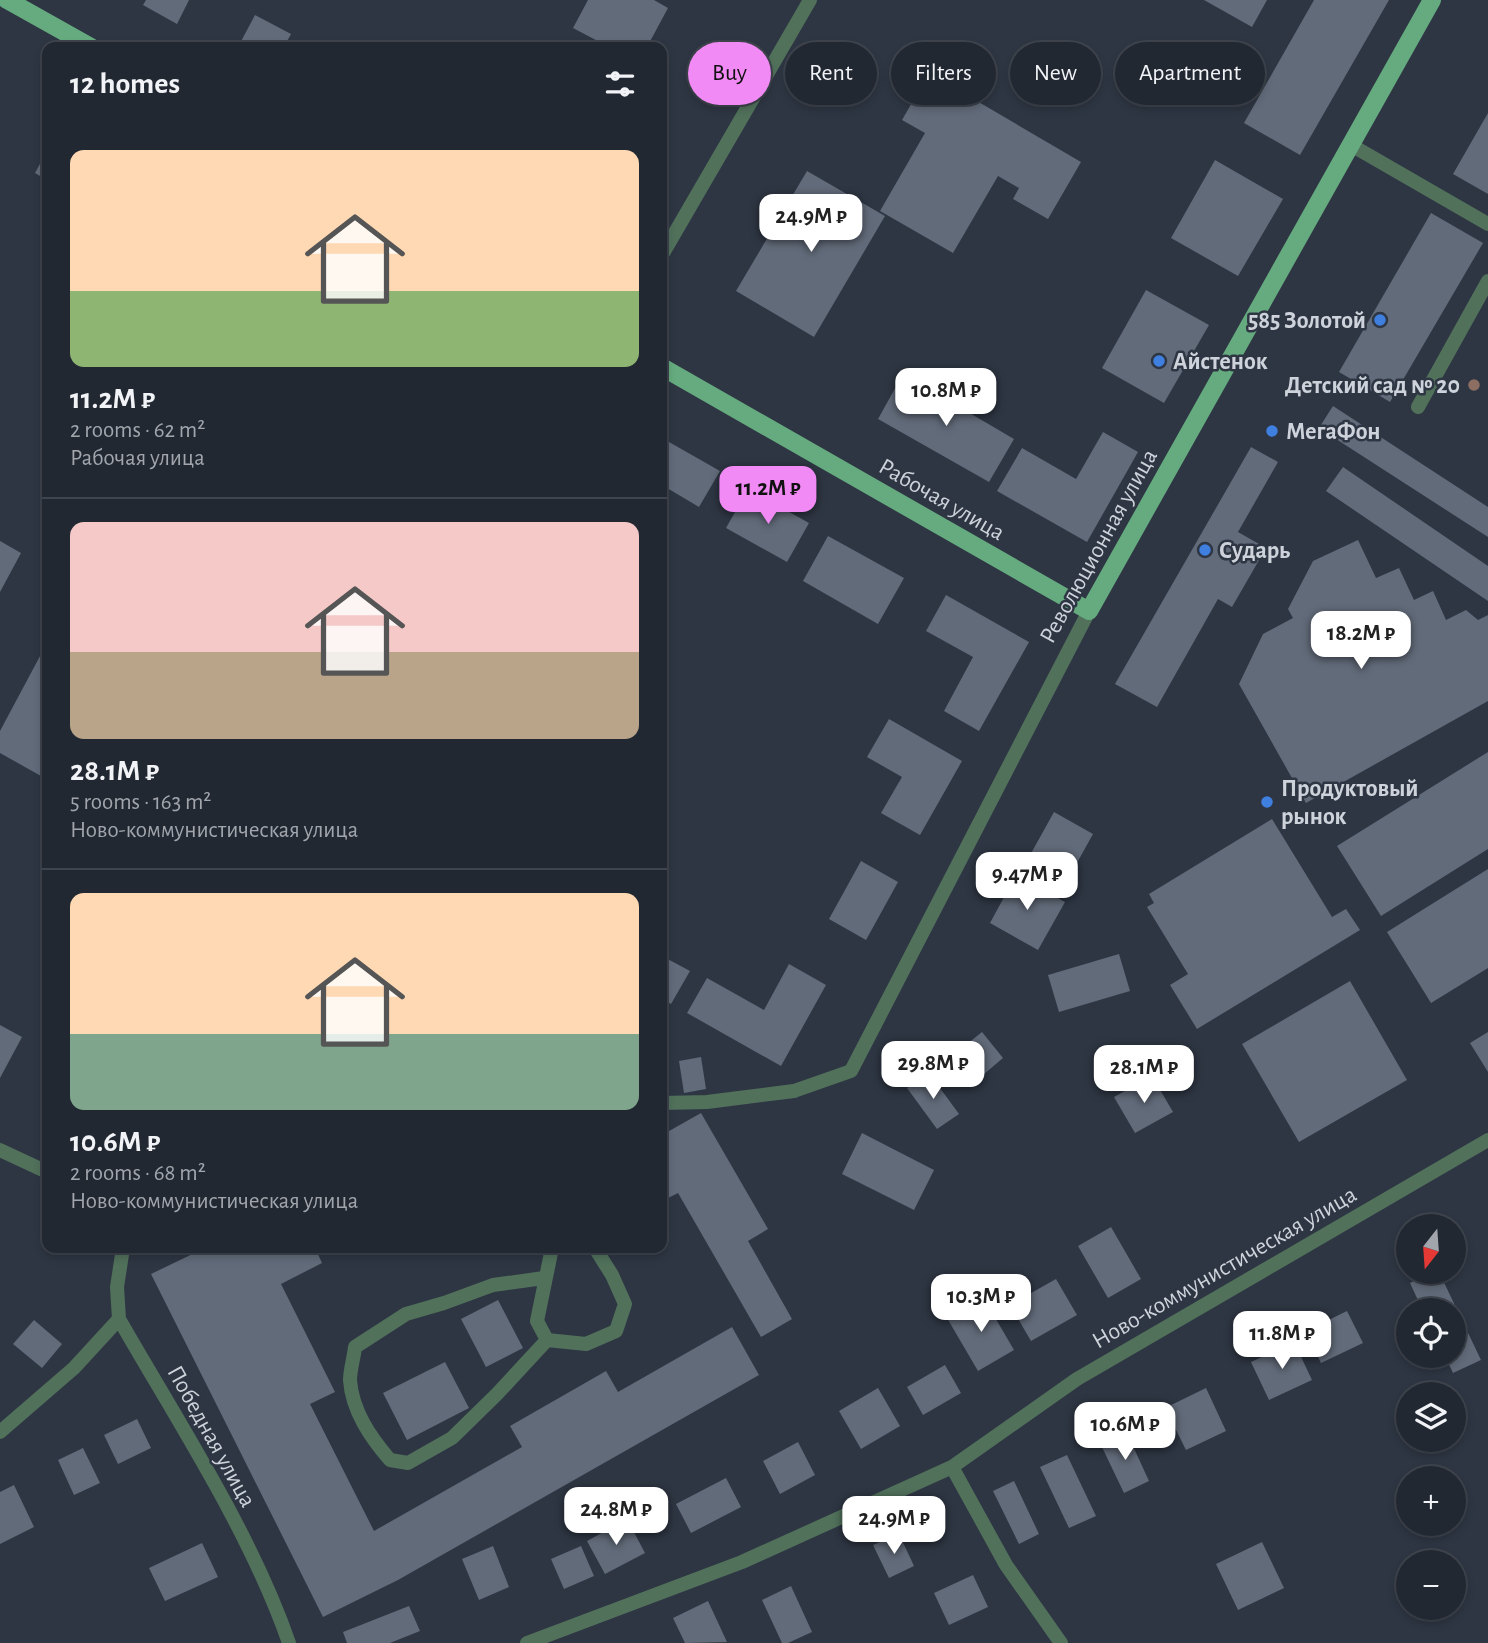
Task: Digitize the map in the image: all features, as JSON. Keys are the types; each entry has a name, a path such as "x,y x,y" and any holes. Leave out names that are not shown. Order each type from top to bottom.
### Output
{"main road":[{"path":"7,0 82,42"},
{"name":"Революционная улица","path":"1088,611 1432,0"},
{"name":"Рабочая улица","path":"667,370 1088,611"}],"street":[{"path":"667,246 810,0"},
{"path":"1351,145 1488,224"},
{"path":"1418,407 1488,281"},
{"name":"Революционная улица","path":"667,1103 707,1102 794,1091 852,1071 1088,611"},
{"name":"Ново-коммунистическая улица","path":"527,1643 743,1562 952,1467 1077,1379 1488,1140"},
{"path":"0,1150 42,1170"},
{"name":"Победная улица","path":"122,1253 117,1287 119,1318 231,1514 281,1619 289,1643"},
{"path":"547,1340 537,1321 551,1253"},
{"path":"547,1340 586,1344 616,1331 625,1304 599,1253"},
{"path":"544,1278 493,1285 406,1314 355,1347 350,1380 357,1411 375,1442 390,1460 408,1462 452,1438 547,1340"},
{"path":"0,1432 74,1368 119,1318"},
{"path":"952,1467 1006,1565 1061,1643"}],"building":[{"path":"146,0 189,0 177,24 143,5"},
{"path":"588,0 654,0 668,8 650,42 600,42 573,28"},
{"path":"1204,0 1267,0 1252,27"},
{"path":"1314,0 1389,0 1300,155 1244,123 1254,105 1265,105 1265,86"},
{"path":"255,15 291,34 287,42 241,42"},
{"path":"911,105 984,105 1081,162 1048,219 1013,199 1019,188 998,176 953,253 880,211 925,133 902,120"},
{"path":"1488,113 1488,194 1453,174"},
{"path":"42,160 42,177 35,173"},
{"path":"1215,160 1283,199 1238,276 1171,238"},
{"path":"807,171 885,216 814,337 736,291"},
{"path":"1431,213 1483,243 1390,402 1339,372"},
{"path":"1146,290 1209,325 1164,403 1102,368"},
{"path":"903,374 1014,439 989,482 878,419"},
{"path":"1333,406 1488,507 1488,537 1319,428"},
{"path":"1103,432 1138,452 1087,542 997,491 1022,448 1076,479"},
{"path":"667,441 720,471 699,507 667,488"},
{"path":"1251,447 1278,462 1238,532 1266,548 1232,607 1218,599 1157,707 1115,684"},
{"path":"1343,467 1488,566 1488,601 1326,491"},
{"path":"748,489 809,523 787,562 726,528"},
{"path":"828,536 904,578 878,624 803,581"},
{"path":"1358,540 1376,578 1399,568 1414,600 1433,591 1446,620 1466,610 1478,620 1488,615 1488,701 1306,803 1239,684 1263,634 1293,618 1288,609 1313,561"},
{"path":"0,541 21,553 0,592"},
{"path":"946,595 1029,642 979,731 944,711 973,657 926,631"},
{"path":"42,652 41,776 0,753 0,731"},
{"path":"889,719 962,761 920,835 881,813 902,777 867,757"},
{"path":"1488,752 1488,849 1381,916 1337,846"},
{"path":"1054,812 1093,834 1058,897 1019,875"},
{"path":"1272,819 1332,917 1346,909 1360,930 1197,1029 1170,985 1188,974 1147,907 1154,903 1149,894"},
{"path":"861,861 898,882 866,940 829,919"},
{"path":"1488,869 1488,968 1431,1003 1387,932"},
{"path":"1016,875 1065,902 1038,950 990,923"},
{"path":"1119,954 1130,991 1059,1012 1048,975"},
{"path":"667,959 690,971 671,1004 667,1002"},
{"path":"789,964 826,985 781,1066 687,1013 707,978 764,1010"},
{"path":"1350,981 1407,1080 1299,1142 1242,1044"},
{"path":"0,1025 22,1037 0,1078"},
{"path":"982,1032 1003,1058 983,1075 962,1048"},
{"path":"1488,1032 1488,1072 1470,1043"},
{"path":"701,1057 706,1089 684,1093 679,1061"},
{"path":"929,1073 959,1114 937,1129 907,1088"},
{"path":"1152,1076 1173,1112 1135,1133 1114,1097"},
{"path":"701,1113 768,1229 748,1241 792,1319 761,1337 678,1193 667,1198 667,1132"},
{"path":"862,1133 934,1170 914,1210 842,1174"},
{"path":"1111,1227 1141,1279 1108,1298 1078,1246"},
{"path":"195,1253 317,1253 322,1263 281,1284 335,1392 310,1404 374,1531 522,1447 510,1426 606,1371 618,1392 732,1327 759,1375 398,1580 323,1617 151,1274"},
{"path":"1056,1279 1077,1315 1031,1341 1010,1305"},
{"path":"1410,1284 1445,1284 1451,1298 1417,1298"},
{"path":"983,1297 1014,1350 978,1371 947,1318"},
{"path":"498,1300 523,1348 486,1367 461,1319"},
{"path":"1347,1311 1363,1343 1321,1363 1306,1331"},
{"path":"34,1320 62,1344 42,1368 13,1344"},
{"path":"1466,1329 1481,1360 1466,1367"},
{"path":"1294,1342 1312,1380 1269,1400 1251,1362"},
{"path":"445,1362 469,1408 407,1440 383,1393"},
{"path":"945,1365 961,1393 923,1415 907,1387"},
{"path":"1451,1368 1464,1368 1453,1373"},
{"path":"878,1388 900,1426 861,1449 839,1411"},
{"path":"1206,1388 1226,1431 1186,1450 1165,1408"},
{"path":"137,1419 151,1448 118,1464 104,1435"},
{"path":"1126,1431 1149,1481 1124,1493 1100,1443"},
{"path":"798,1442 815,1475 780,1494 763,1461"},
{"path":"83,1448 100,1483 74,1495 58,1460"},
{"path":"1067,1455 1096,1516 1069,1528 1040,1467"},
{"path":"726,1478 741,1507 691,1533 676,1504"},
{"path":"1014,1481 1039,1534 1019,1544 993,1491"},
{"path":"14,1485 34,1527 0,1544 0,1492"},
{"path":"627,1519 645,1553 605,1574 587,1541"},
{"path":"899,1534 914,1566 889,1578 873,1545"},
{"path":"1262,1542 1284,1588 1238,1610 1216,1564"},
{"path":"202,1543 218,1577 165,1601 149,1568"},
{"path":"493,1546 509,1587 479,1600 462,1559"},
{"path":"581,1546 594,1576 564,1589 551,1559"},
{"path":"973,1575 988,1607 949,1625 934,1593"},
{"path":"791,1586 812,1632 782,1643 762,1600"},
{"path":"708,1601 727,1642 685,1643 673,1618"},
{"path":"409,1606 420,1631 390,1643 347,1643 343,1632"}],"place":[{"name":"585 Золотой","path":"1380,320"},
{"name":"Айстенок","path":"1159,361"},
{"name":"Детский сад № 20","path":"1474,385"},
{"name":"МегаФон","path":"1272,431"},
{"name":"Сударь","path":"1205,550"},
{"name":"Продуктовый рынок","path":"1267,802"}]}
